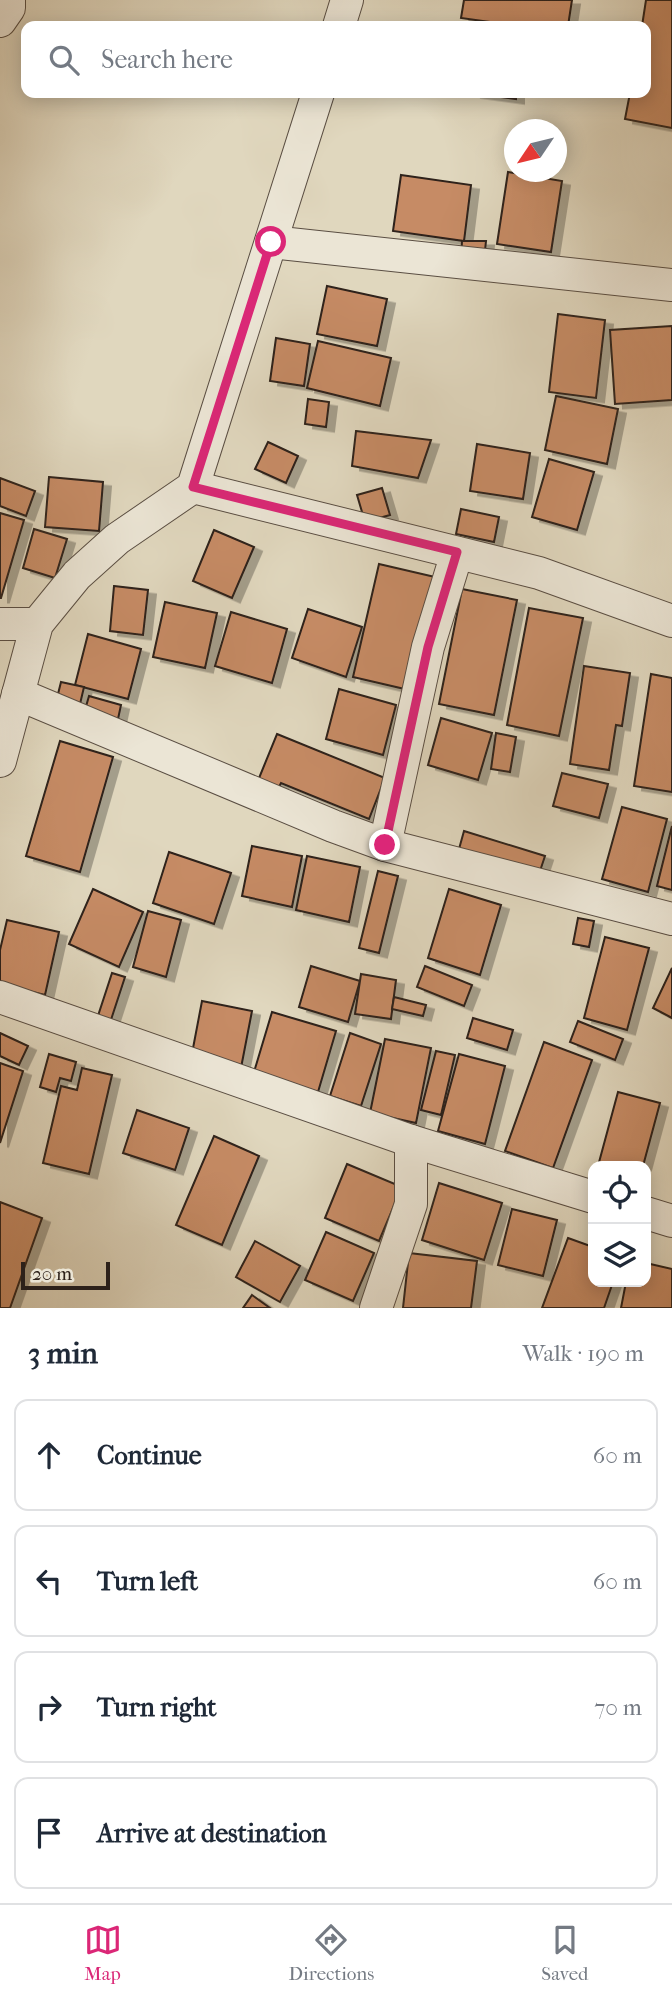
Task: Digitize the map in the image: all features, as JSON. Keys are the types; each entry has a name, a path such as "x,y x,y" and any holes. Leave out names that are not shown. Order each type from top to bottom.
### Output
{"street":[{"path":"0,21 9,8 9,0"},
{"path":"341,21 347,0"},
{"path":"0,761 37,624 77,575 117,539 193,487 316,98"},
{"path":"271,242 672,285"},
{"path":"193,487 539,573 672,621"},
{"path":"385,845 428,647 457,552"},
{"path":"0,624 37,624"},
{"path":"18,694 333,826 385,845 672,919"},
{"path":"0,997 411,1141 588,1195"},
{"path":"376,1308 411,1204 411,1141"},
{"path":"651,1215 672,1221"}],"building":[{"path":"464,0 572,0 569,21 482,21 461,18"},
{"path":"646,0 672,0 672,128 625,119 629,98 651,98 651,21 643,21"},
{"path":"401,175 471,185 464,241 393,231"},
{"path":"506,182 562,182 551,252 497,244"},
{"path":"462,241 486,241 484,260 461,259"},
{"path":"327,286 387,299 377,346 317,334"},
{"path":"558,314 605,320 596,398 549,392"},
{"path":"672,326 672,400 615,404 610,330"},
{"path":"276,338 310,344 304,386 270,381"},
{"path":"318,341 391,358 380,406 307,388"},
{"path":"556,396 618,409 607,464 545,450"},
{"path":"308,399 329,402 326,427 305,424"},
{"path":"356,431 431,440 418,478 352,466"},
{"path":"268,442 298,456 286,483 255,469"},
{"path":"477,444 530,453 523,499 470,491"},
{"path":"549,459 594,472 577,530 532,517"},
{"path":"49,477 103,482 99,531 45,527"},
{"path":"0,478 35,491 26,516 0,506"},
{"path":"382,488 390,515 365,522 357,495"},
{"path":"461,509 499,517 494,542 456,534"},
{"path":"0,513 24,520 1,598 0,598"},
{"path":"34,529 67,539 55,578 23,568"},
{"path":"214,530 254,547 232,598 193,581"},
{"path":"379,564 435,577 409,690 353,677"},
{"path":"114,586 148,590 143,635 110,631"},
{"path":"462,589 517,600 494,715 439,704"},
{"path":"165,602 217,613 205,668 153,657"},
{"path":"529,608 583,618 559,736 507,725"},
{"path":"308,609 362,627 346,677 292,658"},
{"path":"231,612 287,629 272,683 215,666"},
{"path":"88,634 141,649 128,699 75,685"},
{"path":"584,666 630,673 622,726 616,725 609,770 570,764"},
{"path":"651,674 672,678 672,792 634,786"},
{"path":"61,682 84,687 80,704 57,698"},
{"path":"339,689 396,705 383,755 326,739"},
{"path":"89,696 121,705 118,719 85,710"},
{"path":"441,718 492,733 478,780 428,765"},
{"path":"496,733 516,737 510,772 491,769"},
{"path":"277,734 385,778 369,819 281,783 277,791 257,783"},
{"path":"60,741 113,757 80,872 26,856"},
{"path":"562,773 608,784 599,818 553,806"},
{"path":"622,807 667,819 648,892 602,879"},
{"path":"672,826 672,890 657,886"},
{"path":"464,831 545,856 539,874 459,849"},
{"path":"252,846 302,856 292,907 242,896"},
{"path":"169,852 231,873 214,924 153,903"},
{"path":"307,856 360,867 349,922 296,910"},
{"path":"378,871 398,876 379,953 359,948"},
{"path":"93,889 143,912 119,967 69,944"},
{"path":"449,889 501,905 480,975 428,958"},
{"path":"148,911 181,920 166,977 133,967"},
{"path":"578,918 594,921 589,947 573,944"},
{"path":"7,920 59,932 45,995 0,984 0,950"},
{"path":"605,937 649,948 627,1030 584,1018"},
{"path":"311,966 360,981 348,1022 299,1007"},
{"path":"425,966 472,985 464,1006 417,987"},
{"path":"672,968 672,1018 653,1008"},
{"path":"112,973 125,977 107,1032 94,1028"},
{"path":"361,974 396,980 391,1019 355,1014"},
{"path":"394,997 426,1005 423,1016 392,1009"},
{"path":"202,1001 252,1011 240,1073 190,1064"},
{"path":"272,1012 336,1031 318,1092 254,1072"},
{"path":"473,1018 513,1030 507,1050 467,1038"},
{"path":"578,1021 623,1039 615,1060 570,1042"},
{"path":"0,1033 28,1046 19,1065 0,1056"},
{"path":"350,1033 381,1044 361,1106 330,1096"},
{"path":"385,1039 431,1048 416,1123 370,1113"},
{"path":"544,1042 592,1060 553,1168 505,1151"},
{"path":"436,1051 455,1055 441,1115 421,1110"},
{"path":"49,1054 76,1062 71,1081 60,1078 56,1092 40,1087"},
{"path":"459,1054 505,1066 485,1144 438,1131"},
{"path":"0,1063 23,1071 0,1143"},
{"path":"82,1068 112,1075 89,1174 43,1163 61,1086 77,1090"},
{"path":"618,1092 660,1103 644,1161 599,1161"},
{"path":"137,1110 189,1128 175,1170 123,1153"},
{"path":"214,1136 259,1156 222,1245 176,1225"},
{"path":"347,1164 402,1187 379,1241 325,1218"},
{"path":"439,1183 502,1203 484,1260 422,1240"},
{"path":"0,1202 42,1218 10,1308 0,1308"},
{"path":"512,1209 557,1220 543,1276 498,1265"},
{"path":"326,1232 374,1253 353,1301 305,1280"},
{"path":"568,1238 588,1245 588,1287 611,1287 604,1308 542,1308"},
{"path":"255,1241 300,1266 280,1302 236,1277"},
{"path":"409,1253 477,1261 471,1308 403,1308"},
{"path":"651,1264 672,1269 672,1308 621,1308 625,1287 651,1287"},
{"path":"252,1295 270,1308 243,1308"}],"route":[{"path":"271,242 193,487 457,552 428,647 385,845"}]}
